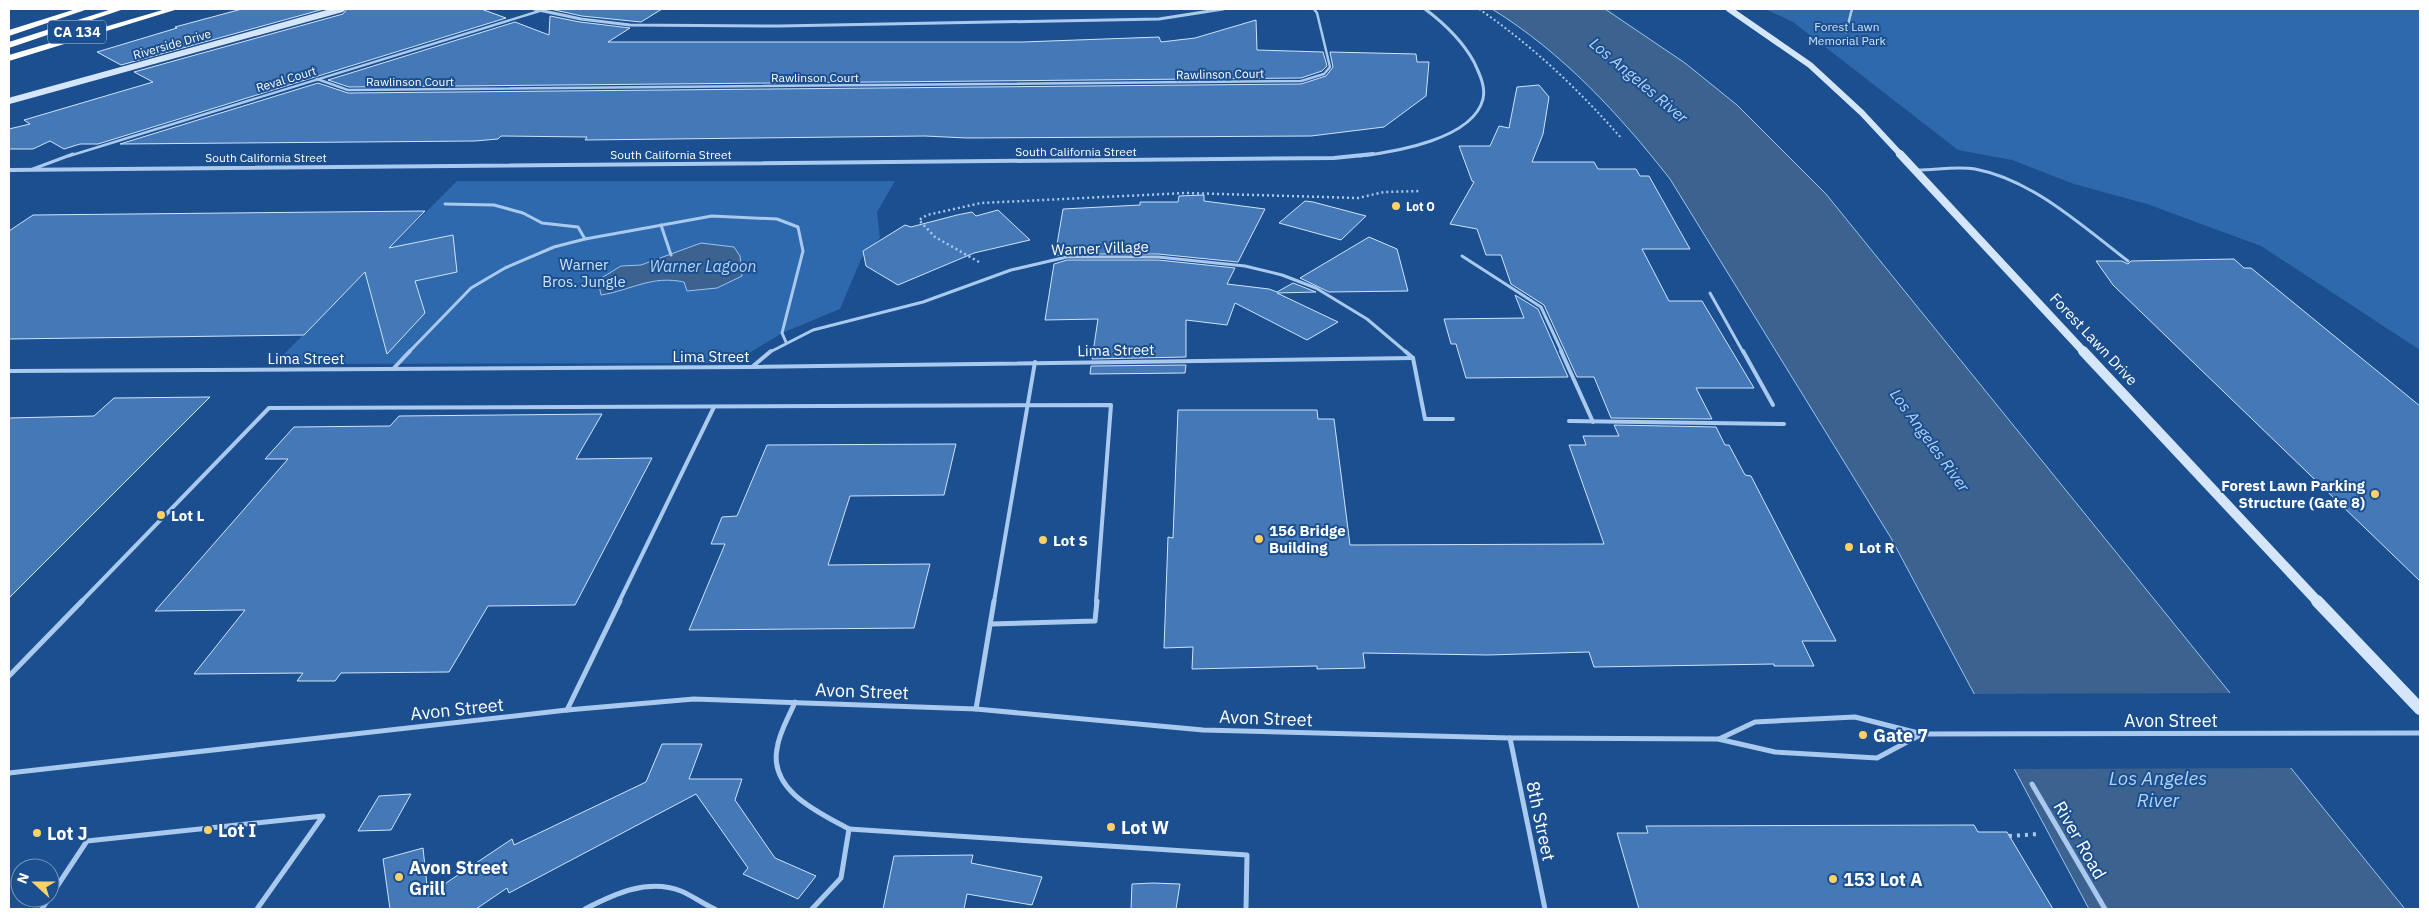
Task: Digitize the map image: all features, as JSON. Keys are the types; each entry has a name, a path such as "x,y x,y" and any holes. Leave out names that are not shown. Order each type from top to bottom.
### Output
{"highway":[{"name":"CA 134","path":"9,33 84,9"},
{"path":"9,40 105,9"},
{"path":"9,45 120,9"},
{"name":"CA 134","path":"9,54 145,9"},
{"path":"9,58 174,9"}],"street":[{"name":"Riverside Drive","path":"9,101 342,9"},
{"path":"534,9 581,19 630,25 780,26 1091,22 1159,19 1223,9"},
{"name":"South California Street","path":"9,170 1334,158 1396,151 1442,136 1468,123 1483,104 1484,84 1470,55 1448,25 1425,9"},
{"name":"Forest Lawn Drive","path":"1729,9 1810,65 1862,113 2211,489 2420,709"}],"lane":[{"name":"Reval Court","path":"33,169 70,155 546,9"},
{"name":"Rawlinson Court","path":"317,79 348,90 1265,82 1314,78 1324,74 1330,67 1317,13 1314,9"},
{"path":"1846,32 1852,9"},
{"path":"1915,170 1973,169 1995,175 2038,195 2128,261"},
{"path":"445,204 494,205 523,213 542,223 578,227 585,239"},
{"path":"393,369 471,288 536,254 585,239 712,216 777,219 798,227 803,251 782,333 786,342"},
{"path":"661,225 672,255"},
{"name":"Warner Village","path":"752,367 786,342 813,330 923,302 999,274 1034,263 1066,257 1158,256 1245,266 1282,275 1316,288 1367,320 1413,358"},
{"path":"1462,256 1541,307 1593,422"},
{"path":"1710,294 1773,405"},
{"path":"1413,358 1425,419 1454,419"},
{"name":"Lima Street","path":"9,371 752,367 860,364 1413,358"},
{"path":"976,709 1035,362"},
{"path":"9,676 269,408 1111,405 1095,621 991,624"},
{"path":"567,710 714,407"},
{"path":"1569,421 1784,424"},
{"name":"Avon Street","path":"9,773 567,710 694,698 976,709 1203,730 1510,738 1718,739 1775,752 1877,758 1922,734"},
{"path":"794,702 776,752 782,779 795,798 849,829 1247,855 1246,909"},
{"name":"Avon Street","path":"1718,739 1755,722 1855,716 1922,734 2420,733"},
{"name":"8th Street","path":"1510,738 1545,909"},
{"name":"River Road","path":"2032,784 2105,909"},
{"path":"60,882 87,841 322,816 257,909"},
{"path":"812,909 841,878 849,829"},
{"path":"585,909 606,897 639,887 670,888 715,909"}],"path":[{"path":"1479,9 1543,56 1572,82 1622,139"},
{"path":"999,274 935,237 920,220 927,214 982,203 1186,192 1237,196 1358,198 1384,192 1420,191"},
{"path":"2009,836 2017,834 2061,834"}],"green space":[{"name":"Forest Lawn Memorial Park","path":"1765,9 2420,9 2420,350 2261,246 2147,204 2074,184 2012,160 1958,150 1793,22"},
{"name":"Warner Bros. Jungle","path":"457,181 895,181 877,212 880,238 862,257 840,309 782,333 733,363 274,364"}],"water":[{"name":"Los Angeles River","path":"1492,9 1605,9 1685,63 1737,105 1826,194 2405,909 2089,909 1891,538 1670,179 1631,131 1589,86 1543,45"},
{"name":"Warner Lagoon","path":"701,243 734,247 740,256 742,276 717,288 687,291 684,282 661,280 601,295 598,280 621,266 641,265"}],"pier":[{"path":"2233,693 2294,768 2012,769 1971,694"}],"building":[{"path":"242,9 324,9 121,65 97,52 177,28 175,27"},
{"path":"347,9 481,9 506,18 98,144 80,144 64,149 50,141 33,149 9,149 9,129 30,124 24,120 153,82 134,72 343,14"},
{"path":"550,9 662,9 641,22 582,16"},
{"path":"550,16 630,28 608,42 1022,42 1159,37 1161,42 1195,38 1256,20 1257,50 1323,52 1327,66 1322,71 1301,78 349,87 328,80 515,22 549,35"},
{"path":"1330,52 1416,54 1417,62 1429,62 1426,96 1384,127 1311,136 967,138 925,136 585,140 587,137 501,136 498,139 475,141 120,144 318,83 348,93 1301,84 1326,76 1333,67"},
{"path":"1539,85 1549,97 1543,134 1532,162 1594,162 1598,169 1636,169 1640,176 1649,176 1690,249 1642,249 1669,301 1702,301 1754,388 1696,388 1712,419 1611,418 1594,377 1577,377 1544,305 1511,284 1501,255 1486,255 1477,229 1450,224 1474,182 1459,146 1490,146 1499,126 1509,128 1517,87"},
{"path":"1204,195 1204,201 1265,209 1238,262 1158,254 1067,254 1055,256 1063,209 1140,205 1140,202 1178,202 1179,196"},
{"path":"1305,201 1366,216 1341,240 1279,223"},
{"path":"998,210 1030,240 974,253 898,285 866,266 863,251 905,225 911,227 972,212 976,216"},
{"path":"425,211 389,248 453,235 457,272 415,281 425,313 387,354 365,272 304,335 9,339 9,231 33,215"},
{"path":"1369,237 1397,249 1408,291 1329,292 1300,278"},
{"name":"Forest Lawn Parking Structure (Gate 8)","path":"2234,259 2244,268 2251,268 2420,406 2420,581 2113,285 2096,261 2122,261 2128,264 2131,261"},
{"path":"1067,260 1158,260 1235,268 1227,284 1269,289 1277,292 1293,283 1316,292 1277,293 1338,322 1307,340 1235,303 1227,325 1186,320 1186,357 1092,359 1098,319 1045,320 1054,264"},
{"path":"1515,295 1538,309 1568,377 1466,378 1456,344 1451,344 1444,319 1524,318"},
{"path":"1186,365 1185,373 1090,374 1091,366"},
{"path":"210,397 9,598 9,418 94,416 114,398"},
{"name":"156 Bridge Building","path":"1178,410 1317,410 1318,419 1334,419 1350,545 1604,544 1569,445 1586,445 1583,436 1619,436 1614,425 1716,427 1725,445 1729,445 1745,475 1751,476 1836,641 1802,641 1814,666 1774,666 1774,664 1594,667 1589,652 1488,655 1363,653 1365,668 1317,669 1317,666 1192,669 1193,647 1164,648 1168,537 1173,538"},
{"path":"602,414 576,459 652,458 575,605 488,606 449,672 341,673 335,681 297,681 303,673 194,674 245,610 155,611 288,459 265,459 294,427 390,426 399,416"},
{"path":"956,444 944,495 850,496 828,565 930,564 914,628 689,630 725,544 711,544 722,517 737,516 767,445"},
{"path":"662,744 702,744 689,779 742,779 735,800 775,858 816,876 798,899 743,874 748,868 696,794 509,893 507,888 476,909 390,909 383,859 423,848 428,895 512,839 514,845 646,782"},
{"path":"411,794 391,830 358,831 379,796"},
{"name":"153 Lot A","path":"1974,825 1978,832 2007,832 2053,909 1639,909 1617,833 1648,833 1646,826"},
{"path":"973,855 971,863 1042,877 1032,905 967,894 964,909 883,909 894,856"},
{"path":"1132,884 1180,884 1176,909 1131,909"}],"place":[{"name":"Lot O","path":"1396,206"},
{"name":"Forest Lawn Parking Structure (Gate 8)","path":"2375,494"},
{"name":"Lot L","path":"161,515"},
{"name":"156 Bridge Building","path":"1259,539"},
{"name":"Lot S","path":"1043,540"},
{"name":"Lot R","path":"1849,547"},
{"name":"Gate 7","path":"1863,735"},
{"name":"Lot W","path":"1111,827"},
{"name":"Lot I","path":"208,830"},
{"name":"Lot J","path":"37,833"},
{"name":"Avon Street Grill","path":"399,877"},
{"name":"153 Lot A","path":"1833,879"}]}
